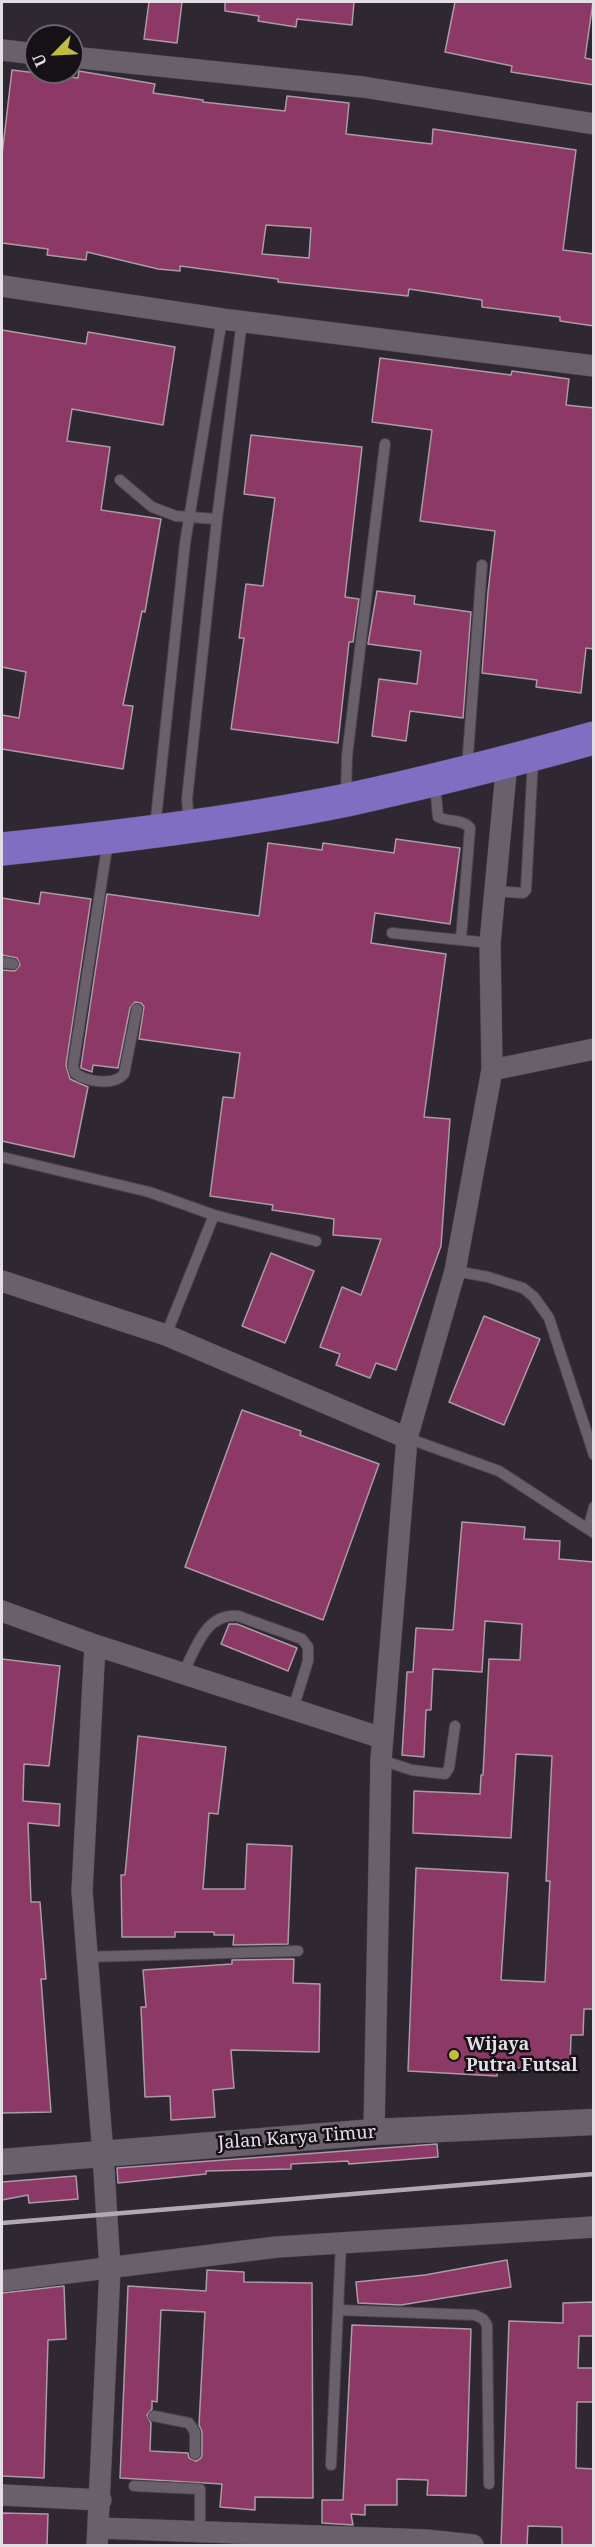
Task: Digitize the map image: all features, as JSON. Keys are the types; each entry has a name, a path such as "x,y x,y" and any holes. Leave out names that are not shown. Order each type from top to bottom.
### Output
{"highway":[{"path":"2,849 109,838 346,800 467,772 594,738"}],"street":[{"path":"2,50 24,53"},
{"path":"84,58 363,87 594,124"},
{"path":"2,286 232,320 594,366"},
{"path":"374,2132 382,1737 407,1438 455,1271 492,1070 490,943 493,891 520,758"},
{"path":"492,1070 594,1049"},
{"path":"2,1281 166,1335 407,1438"},
{"path":"2,1611 94,1645 382,1737"},
{"path":"94,1645 81,1891 103,2154 110,2269 98,2537 200,2531 473,2545"},
{"name":"Jalan Karya Timur","path":"2,2162 374,2132 594,2122"},
{"path":"2,2281 278,2247 594,2227"},
{"path":"2,2495 101,2500"}],"lane":[{"path":"154,831 190,516 232,320"},
{"path":"189,826 187,799 217,519 232,320"},
{"path":"346,800 347,756 385,444"},
{"path":"120,480 152,507 176,516 217,519"},
{"path":"467,772 483,565"},
{"path":"493,891 523,893 526,890 520,758"},
{"path":"435,780 438,817 446,821 464,822 470,828 461,939"},
{"path":"109,838 73,1066 75,1073 80,1077 110,1082 118,1081 124,1074 136,1009"},
{"path":"392,933 490,943"},
{"path":"2,1157 150,1192 214,1215 316,1241"},
{"path":"166,1335 214,1215"},
{"path":"455,1271 488,1277 523,1288 534,1297 549,1318 594,1455"},
{"path":"407,1438 499,1471 591,1531 594,1507"},
{"path":"183,1674 209,1624 227,1615 238,1616 302,1639 308,1647 308,1661 293,1709"},
{"path":"381,1760 412,1770 445,1774 449,1768 455,1726"},
{"path":"86,1957 298,1951"},
{"path":"331,2465 341,2243"},
{"path":"338,2310 475,2315 483,2319 487,2325 489,2484"},
{"path":"154,2416 189,2423 195,2433 195,2454"},
{"path":"134,2486 200,2486 200,2531"}],"building":[{"path":"149,2 182,2 177,43 144,39"},
{"path":"225,2 354,2 352,25 297,19 296,27 258,21 259,16 225,11"},
{"path":"455,2 593,2 585,58 594,60 594,85 511,72 512,66 445,52"},
{"path":"12,70 24,71 24,84 84,84 84,72 155,84 153,93 203,100 203,102 285,111 287,96 349,103 346,134 432,144 433,129 576,150 563,250 594,254 594,326 560,321 560,317 482,307 482,300 409,289 408,296 278,282 278,279 180,266 180,271 158,269 87,252 86,260 47,255 48,249 2,243 2,155","holes":["266,225 311,228 309,258 262,254"]},
{"path":"2,330 86,344 88,332 175,347 163,425 72,409 67,441 110,447 101,510 161,519 145,612 142,611 123,705 133,706 123,769 2,749 2,715 19,718 26,672 2,667"},
{"path":"380,358 511,375 512,371 569,379 566,405 594,408 594,649 586,648 581,693 536,687 537,680 482,673 495,531 420,521 432,430 372,422"},
{"path":"251,435 362,447 345,597 359,599 353,642 349,642 338,743 231,729 244,638 239,638 246,584 263,586 275,498 244,494"},
{"path":"377,591 415,596 414,604 471,612 463,718 410,711 406,741 372,736 379,679 417,684 421,651 368,644"},
{"path":"396,839 460,848 450,924 375,913 371,943 446,954 424,1117 450,1119 441,1246 396,1370 376,1363 370,1378 336,1365 340,1354 320,1347 342,1287 361,1295 381,1239 333,1235 334,1219 272,1210 273,1205 210,1196 223,1097 234,1098 240,1053 139,1039 144,1007 141,1003 135,1002 130,1008 118,1068 93,1065 92,1072 81,1066 107,894 259,916 268,843 322,850 323,843 394,853"},
{"path":"41,892 91,899 66,1065 70,1079 88,1087 74,1157 2,1141 2,970 15,971 20,965 17,958 2,955 2,898 39,904"},
{"path":"271,1253 314,1271 285,1343 242,1326"},
{"path":"484,1316 540,1339 504,1425 449,1402"},
{"path":"242,1410 301,1431 300,1435 379,1464 323,1620 185,1567"},
{"path":"462,1522 525,1527 524,1539 560,1541 559,1559 594,1562 594,2009 584,2009 583,2035 571,2035 570,2068 498,2068 497,2076 408,2071 416,1868 508,1873 501,1980 545,1982 550,1881 546,1881 552,1756 516,1754 511,1838 413,1833 414,1791 480,1794 489,1659 520,1660 522,1624 485,1621 482,1672 433,1669 431,1710 426,1710 424,1757 402,1755 407,1672 413,1672 416,1628 453,1630"},
{"path":"229,1624 237,1624 297,1648 288,1671 221,1644"},
{"path":"2,1659 60,1666 49,1766 24,1764 23,1801 60,1804 59,1826 28,1823 31,1902 40,1902 46,1979 41,1979 51,2112 2,2113"},
{"path":"138,1736 226,1747 218,1814 209,1813 203,1889 245,1889 247,1844 292,1846 288,1944 233,1945 234,1935 214,1935 214,1932 175,1932 175,1937 122,1937 121,1875 125,1875"},
{"path":"294,1959 293,1983 320,1984 319,2052 231,2050 234,2088 213,2090 215,2117 171,2120 170,2096 145,2097 141,2007 146,2007 143,1970 232,1964 232,1960"},
{"path":"437,2144 438,2157 349,2164 348,2161 291,2164 291,2169 206,2171 206,2174 118,2183 117,2168"},
{"path":"76,2176 78,2199 29,2203 28,2195 2,2200 2,2182"},
{"path":"507,2260 511,2287 401,2305 358,2303 356,2282 425,2275"},
{"path":"207,2270 244,2272 244,2282 312,2283 313,2498 255,2497 255,2510 220,2507 222,2484 120,2478 128,2286 206,2291","holes":["161,2310 205,2312 199,2425 202,2432 201,2458 196,2461 189,2458 188,2453 150,2451 151,2423 147,2415 152,2409 152,2401 157,2402"]},
{"path":"64,2286 66,2339 48,2340 44,2478 2,2476 2,2293"},
{"path":"594,2302 594,2336 579,2336 578,2368 594,2368 594,2402 577,2402 576,2468 594,2469 594,2546 562,2546 562,2527 528,2526 527,2546 501,2546 509,2321 563,2323 563,2303"},
{"path":"352,2325 471,2329 466,2496 427,2495 428,2480 397,2479 397,2505 365,2505 365,2515 351,2514 353,2525 322,2523 322,2500 343,2500"},
{"path":"2,2513 48,2514 47,2546 2,2546"}],"railway":[{"path":"2,2223 594,2174"}],"place":[{"name":"Wijaya Putra Futsal","path":"454,2055"}]}
